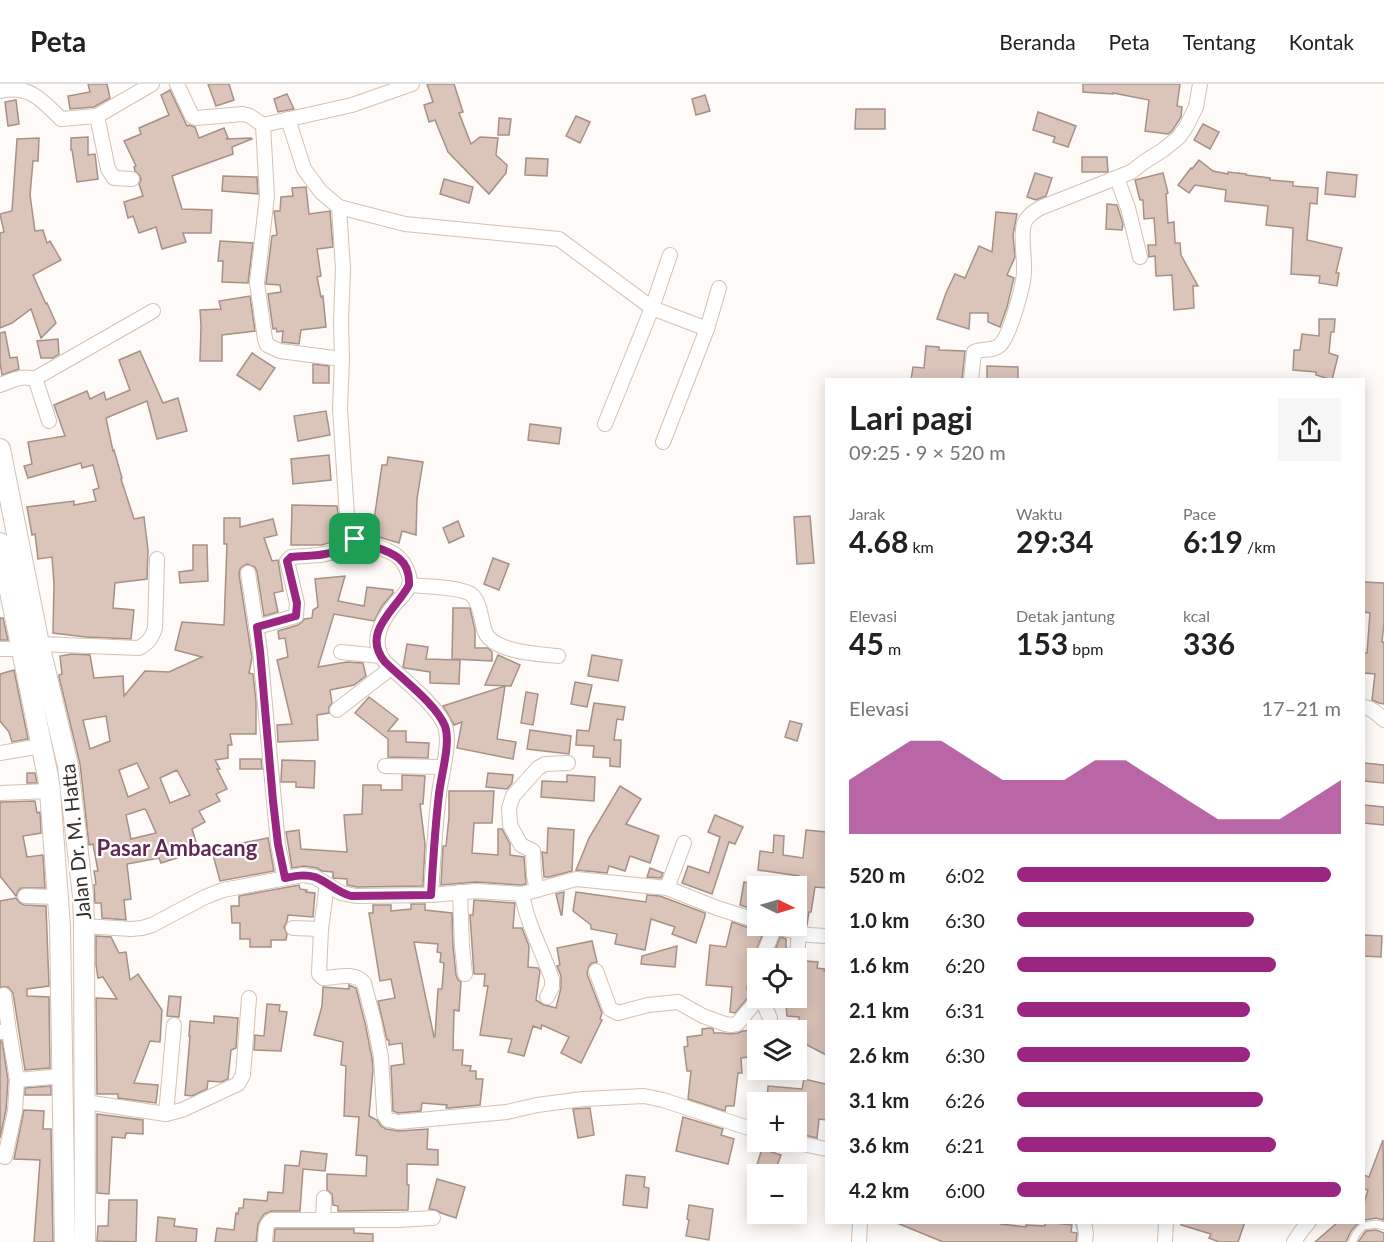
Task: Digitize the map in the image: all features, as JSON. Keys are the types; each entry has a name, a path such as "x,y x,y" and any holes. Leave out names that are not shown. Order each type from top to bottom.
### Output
{"main road":[{"name":"Jalan Dr. M. Hatta","path":"0,449 30,646 41,746 50,790 60,926 65,1242"},
{"name":"Jalan Dr. M. Hatta","path":"0,543 68,766 83,896 86,1242"},
{"path":"58,897 83,896"}],"street":[{"path":"0,91 17,88 29,91 41,99 61,119 97,116 152,84"},
{"path":"177,84 192,116 196,118 243,114 263,125 352,105 412,84"},
{"path":"971,378 974,352 995,349 1001,345 1017,305 1024,272 1024,222 1030,214 1131,172 1179,137 1196,108 1200,84"},
{"path":"97,116 108,169 114,178 132,179"},
{"path":"288,119 304,169 321,192 339,207 405,224 559,239 652,308 707,329"},
{"path":"263,125 267,196 257,283 267,345 280,351 342,359"},
{"path":"1116,178 1128,208 1140,257"},
{"path":"339,207 343,269 340,408 347,516 355,539 396,555 406,567 409,585 380,628 377,642 380,656 435,710 445,726 446,742 432,863 431,895"},
{"path":"605,424 652,308 670,255"},
{"path":"663,442 707,329 720,288"},
{"path":"34,379 153,311"},
{"path":"0,385 32,377 36,381 49,421"},
{"path":"257,627 296,616 297,603 287,561 291,557 332,553 355,539"},
{"path":"0,649 30,646 139,648 146,644 155,628 157,559"},
{"path":"248,573 260,651 278,844 285,878"},
{"path":"409,585 468,593 474,597 490,640 518,651 558,656"},
{"path":"341,652 380,656"},
{"path":"337,710 391,668"},
{"path":"1365,707 1384,720"},
{"path":"0,753 41,746"},
{"path":"537,890 533,851 521,845 510,825 509,808 513,796 538,768 545,764 568,763"},
{"path":"385,766 443,767"},
{"path":"0,793 50,790"},
{"path":"667,888 684,843"},
{"path":"84,926 142,928 223,890 308,876 315,877 341,893 351,896 431,895 477,891 522,894 576,879 667,888 747,918"},
{"path":"327,884 321,929 320,977 356,977 364,983 380,1049 384,1114 388,1120 398,1122 507,1112 537,1105 583,1099 644,1096 747,1128"},
{"path":"460,892 465,974"},
{"path":"522,894 527,916 552,979 552,987 547,997"},
{"path":"25,896 58,897"},
{"path":"293,928 321,929"},
{"path":"807,934 825,936"},
{"path":"596,972 610,1009 618,1013 648,1005 678,1002 703,1016 734,1025 751,1008"},
{"path":"4,995 5,1031 17,1080 15,1111 5,1156"},
{"path":"85,1102 166,1114 182,1110 236,1085 243,1075 249,998"},
{"path":"765,1008 770,1018"},
{"path":"166,1114 174,1025"},
{"path":"17,1080 63,1076"},
{"path":"807,1145 825,1149"},
{"path":"323,1219 324,1198"},
{"path":"265,1242 269,1221 433,1218"},
{"path":"859,1242 860,1224"},
{"path":"1084,1224 1085,1242"},
{"path":"1165,1242 1166,1224"},
{"path":"1294,1242 1308,1224"}],"lane":[{"path":"1352,1242 1363,1226 1376,1224 1384,1226"}],"building":[{"path":"88,84 107,84 110,98 94,107 70,109 68,96 90,92"},
{"path":"208,84 229,84 234,100 216,106"},
{"path":"427,84 454,84 463,112 459,113 471,144 480,137 498,138 496,155 507,165 506,173 489,194 448,152 435,120 429,122 424,105 433,102"},
{"path":"1083,84 1180,84 1177,106 1182,107 1181,117 1168,134 1145,131 1149,100 1113,93 1083,92"},
{"path":"170,90 187,126 195,127 199,138 224,128 228,138 226,139 252,139 232,147 233,154 172,176 182,209 212,210 211,233 183,233 186,242 162,249 156,227 139,233 133,216 128,218 124,202 143,196 139,184 140,176 135,171 136,166 124,141 141,134 139,128 169,115 161,95"},
{"path":"287,94 294,109 278,112 274,99"},
{"path":"705,95 710,111 696,115 692,99"},
{"path":"16,100 19,124 8,126 5,102"},
{"path":"856,109 885,109 885,129 855,129"},
{"path":"1038,112 1076,126 1068,147 1053,142 1055,137 1033,130"},
{"path":"576,116 590,122 580,143 566,136"},
{"path":"499,118 511,119 509,135 498,135"},
{"path":"1203,124 1219,132 1210,149 1194,140"},
{"path":"88,137 88,155 95,154 98,179 77,182 71,138"},
{"path":"39,138 38,161 33,161 30,195 35,231 43,230 47,243 50,241 61,260 33,275 56,323 41,338 31,309 12,323 0,328 0,233 4,232 0,214 12,211 17,139"},
{"path":"1082,157 1107,157 1108,172 1082,172"},
{"path":"526,158 548,159 547,176 525,175"},
{"path":"1199,160 1213,171 1246,174 1270,178 1270,180 1293,182 1293,186 1318,188 1317,204 1310,203 1307,240 1342,248 1336,273 1339,273 1337,286 1319,283 1320,276 1291,274 1293,228 1266,225 1268,206 1225,201 1226,190 1195,185 1189,193 1178,185"},
{"path":"1327,172 1357,175 1355,197 1325,194"},
{"path":"1035,173 1052,178 1046,196 1036,200 1027,197"},
{"path":"1163,173 1168,193 1166,194 1168,223 1174,222 1175,243 1180,243 1181,255 1198,286 1193,286 1194,308 1174,310 1172,275 1156,276 1155,256 1149,257 1148,245 1156,245 1154,218 1144,219 1143,200 1140,200 1135,180"},
{"path":"223,176 257,177 258,194 222,191"},
{"path":"444,179 473,187 469,203 440,194"},
{"path":"306,187 309,214 330,211 333,247 317,249 321,276 317,277 321,297 323,296 326,327 301,330 299,344 282,342 283,331 277,332 276,328 273,329 268,294 281,292 280,285 266,283 272,236 277,235 274,211 280,211 281,197 293,196 292,188"},
{"path":"1107,204 1117,205 1123,224 1122,230 1106,229"},
{"path":"996,212 1017,214 1013,235 1015,257 1007,275 1014,278 1000,327 988,322 988,313 970,313 969,329 937,319 955,274 965,278 979,246 992,252"},
{"path":"220,241 253,243 248,283 222,282 223,261 218,261"},
{"path":"250,296 255,331 222,335 222,361 200,361 200,310 221,309 219,301"},
{"path":"1319,319 1335,319 1329,353 1338,356 1332,378 1316,375 1316,372 1293,370 1294,350 1300,350 1302,334 1319,336"},
{"path":"5,332 10,358 17,357 19,369 2,375 0,333"},
{"path":"58,339 59,354 53,358 41,358 37,341"},
{"path":"926,346 939,347 939,350 965,351 962,378 911,378 913,367 924,368"},
{"path":"140,351 163,403 178,398 187,431 157,439 147,401 106,418 113,451 134,519 144,517 148,550 147,579 115,583 113,608 134,610 131,639 53,633 52,557 38,559 35,534 32,535 27,507 74,501 74,505 96,501 93,490 99,488 93,465 82,468 81,463 28,478 24,466 32,464 28,442 65,436 54,405 87,391 90,399 104,392 106,400 130,390 119,360"},
{"path":"252,353 275,368 260,390 237,375"},
{"path":"313,364 329,366 329,383 313,383"},
{"path":"987,366 1018,367 1018,378 987,378"},
{"path":"326,411 330,435 298,441 294,416"},
{"path":"530,424 561,428 559,444 528,440"},
{"path":"329,455 331,480 293,484 291,459"},
{"path":"388,457 423,462 417,499 416,535 402,531 399,543 362,532 365,520 374,520 382,465 387,465"},
{"path":"292,505 337,506 339,519 337,540 322,545 291,545"},
{"path":"810,516 814,563 797,564 794,517"},
{"path":"224,518 240,518 240,527 273,519 277,535 264,538 272,561 278,560 283,591 274,593 278,612 264,616 255,567 247,564 240,569 239,574 252,658 249,673 253,674 256,734 230,734 232,745 228,745 228,758 215,760 227,789 216,794 220,801 199,811 205,822 192,829 199,851 161,863 159,858 127,864 131,899 124,900 126,920 102,918 101,903 95,903 94,871 98,871 93,844 89,845 80,764 59,677 62,674 60,656 90,655 94,678 123,676 124,696 145,671 169,672 202,657 175,650 182,622 224,625 227,544 224,544","holes":["106,716 110,741 90,749 83,720","137,763 149,788 128,797 119,770","177,770 190,795 170,803 160,778","146,810 156,833 131,839 126,815"]},
{"path":"458,521 464,536 449,543 443,528"},
{"path":"193,545 207,545 208,581 180,583 179,572 193,570"},
{"path":"493,558 509,564 499,590 484,584"},
{"path":"345,576 338,601 364,606 367,587 393,590 393,593 382,606 374,621 334,614 318,667 347,662 363,663 366,676 354,685 330,690 332,703 329,713 317,715 318,740 278,742 277,725 292,724 277,660 288,657 285,638 279,639 278,631 298,625 304,619 312,618 313,610 318,607 315,579"},
{"path":"1365,582 1384,583 1382,642 1384,642 1384,704 1372,700 1375,674 1365,673 1370,613 1365,612"},
{"path":"453,608 470,608 475,630 475,648 488,648 492,652 492,661 452,659"},
{"path":"0,618 3,618 8,640 0,640"},
{"path":"407,644 428,647 426,659 460,660 459,684 430,683 430,672 403,667"},
{"path":"498,655 520,665 511,686 485,685"},
{"path":"592,655 622,660 618,681 588,676"},
{"path":"14,670 28,739 12,742 9,732 0,721 0,674"},
{"path":"575,682 592,685 587,707 571,704"},
{"path":"505,686 497,739 516,742 513,759 457,748 462,722 454,725 443,706"},
{"path":"526,692 538,694 533,725 521,723"},
{"path":"369,697 398,719 388,731 406,731 406,742 429,743 428,758 388,757 388,739 355,713"},
{"path":"594,703 625,707 623,720 617,719 614,740 621,740 620,767 610,766 610,758 593,757 594,746 576,745 577,730 589,731"},
{"path":"790,721 802,724 797,741 785,737"},
{"path":"530,730 571,736 569,754 527,749"},
{"path":"240,759 261,759 262,769 240,769"},
{"path":"282,760 315,761 314,788 296,787 296,782 281,782"},
{"path":"1365,763 1384,765 1384,783 1365,781"},
{"path":"27,773 35,773 37,783 27,783"},
{"path":"488,773 513,775 512,783 507,789 486,787"},
{"path":"402,775 425,776 423,804 420,804 425,844 423,886 357,887 347,885 347,879 333,878 333,872 304,866 292,868 286,832 299,830 301,849 347,852 344,815 362,814 363,785 381,785 381,790 402,790"},
{"path":"567,775 595,777 594,801 541,797 542,781 567,782"},
{"path":"620,786 641,799 626,824 659,836 650,863 630,856 625,871 609,866 607,873 576,870 589,838"},
{"path":"449,791 494,791 492,823 474,823 472,853 498,855 498,829 502,829 510,844 510,855 524,857 526,884 476,882 441,885 443,846 446,846 449,817"},
{"path":"35,801 37,813 40,812 41,833 23,836 27,857 43,855 45,888 21,888 16,896 0,876 0,802"},
{"path":"1365,805 1384,807 1384,825 1365,823"},
{"path":"715,815 743,827 735,844 729,842 712,894 682,883 688,866 709,873 720,837 708,832"},
{"path":"548,828 574,830 572,871 544,877 542,852 547,853"},
{"path":"806,830 825,832 825,888 815,887 807,925 807,876 758,870 760,851 773,853 774,835 784,836 783,855 803,858"},
{"path":"268,838 274,871 220,881 212,851"},
{"path":"650,868 663,873 661,878 647,877"},
{"path":"744,882 747,883 747,907 740,905"},
{"path":"299,885 300,889 307,890 306,892 315,893 313,917 288,915 284,927 287,934 286,940 271,940 271,947 250,947 250,939 240,939 240,923 232,923 231,906 239,906 239,896"},
{"path":"564,892 562,915 561,915 556,894"},
{"path":"576,892 646,902 647,895 660,896 705,913 705,916 696,943 672,934 675,927 651,919 645,950 615,944 617,934 591,929 591,925 573,911"},
{"path":"16,898 24,905 46,906 49,986 27,989 27,996 49,997 50,1068 25,1070 13,993 8,987 0,987 0,901"},
{"path":"474,900 515,903 513,928 522,928 529,946 528,967 538,968 540,971 536,1000 544,1005 556,1008 561,988 557,948 592,941 597,962 589,966 587,974 602,1013 600,1019 602,1020 581,1063 561,1053 569,1037 542,1025 541,1029 533,1026 524,1056 508,1052 512,1039 480,1035 488,986 484,986 485,974 474,974 470,915 473,915"},
{"path":"411,904 425,904 425,910 452,913 456,975 461,982 459,1011 454,1010 453,1050 463,1050 462,1065 471,1066 470,1071 476,1071 476,1079 483,1079 480,1105 446,1108 447,1105 422,1103 421,1111 398,1113 393,1111 391,1066 404,1064 402,1043 389,1045 389,1040 387,1040 378,1001 395,998 391,979 380,981 369,913 373,913 373,905 391,905 391,911 411,909","holes":["414,942 438,944 437,952 441,953 440,962 444,963 442,989 438,989 434,1037"]},
{"path":"732,922 747,927 747,936 762,936 757,948 747,948 747,999 735,1013 730,1012 732,987 706,985 710,945 726,947"},
{"path":"1365,935 1382,936 1381,957 1365,956"},
{"path":"96,936 111,937 119,953 126,952 130,980 138,974 162,1010 160,1042 150,1041 134,1083 158,1085 156,1103 118,1098 118,1094 97,1094 96,998 117,999 103,977 98,978"},
{"path":"780,937 786,939 786,948 776,948"},
{"path":"677,946 675,967 641,964 642,956"},
{"path":"807,961 818,962 817,968 825,969 825,1054 807,1045 807,1020 787,1016 786,1008 807,1008"},
{"path":"349,985 356,988 372,1058 369,1116 386,1129 399,1131 428,1129 427,1149 438,1150 438,1165 407,1164 408,1210 338,1211 338,1206 333,1205 332,1194 327,1190 327,1174 366,1176 367,1156 356,1155 359,1117 344,1116 346,1066 341,1065 343,1042 314,1035 322,1006 323,987 349,989"},
{"path":"169,996 181,997 179,1017 167,1016"},
{"path":"267,1004 280,1005 279,1011 287,1012 281,1051 254,1050 255,1035 264,1036"},
{"path":"214,1016 238,1018 236,1048 231,1050 228,1079 221,1082 208,1081 207,1089 192,1096 185,1095 190,1021 214,1023"},
{"path":"710,1028 714,1033 730,1034 747,1030 747,1057 741,1058 742,1073 738,1073 734,1106 726,1106 725,1111 688,1099 691,1071 687,1071 684,1047 688,1046 687,1037 702,1035 702,1029"},
{"path":"0,1041 2,1041 8,1080 6,1110 0,1138"},
{"path":"804,1080 807,1080 825,1084 825,1120 819,1119 817,1138 807,1136 807,1092 768,1092 768,1086 802,1089"},
{"path":"51,1086 51,1095 25,1095 25,1088"},
{"path":"590,1108 594,1135 578,1138 573,1109"},
{"path":"24,1110 44,1111 43,1129 51,1129 53,1242 34,1242 40,1160 14,1159"},
{"path":"97,1114 143,1120 143,1134 126,1133 125,1138 112,1137 109,1194 97,1193"},
{"path":"683,1117 723,1129 721,1135 734,1139 728,1164 676,1151"},
{"path":"1383,1140 1383,1220 1376,1218 1365,1220 1365,1200 1368,1190 1365,1189 1365,1175 1369,1177"},
{"path":"301,1151 327,1154 325,1171 303,1169 300,1211 272,1211 264,1214 258,1224 256,1242 215,1242 217,1228 234,1230 236,1213 238,1214 239,1208 243,1208 244,1199 267,1201 268,1192 283,1193 285,1165 299,1166"},
{"path":"761,1152 781,1155 778,1164 757,1164"},
{"path":"626,1175 645,1177 644,1187 649,1188 647,1208 623,1205"},
{"path":"437,1179 465,1187 456,1218 429,1209"},
{"path":"109,1200 137,1200 136,1242 97,1241 98,1226 108,1226"},
{"path":"689,1205 713,1209 709,1240 686,1236"},
{"path":"158,1217 175,1219 174,1226 197,1229 196,1242 156,1242"},
{"path":"899,1224 1001,1224 1026,1227 1026,1225 1063,1224 1072,1225 1071,1232 1077,1233 1076,1242 943,1242"},
{"path":"1244,1224 1238,1242 1219,1242 1209,1238 1211,1234 1181,1225"},
{"path":"1336,1224 1357,1224 1346,1242 1315,1242"},
{"path":"275,1229 354,1229 354,1233 373,1234 373,1242 274,1242"},
{"path":"1376,1230 1384,1233 1384,1242 1358,1242 1366,1231"}],"waterway":[{"path":"1077,1224 1079,1231"}],"district":[{"name":"Pasar Ambacang","path":"177,847"}],"route":[{"path":"355,539 396,555 406,567 409,585 383,621 378,635 378,649 385,662 435,710 447,734 432,863 431,895 351,896 341,893 315,877 303,875 285,878 273,801 257,627 296,616 297,603 287,561 291,557 332,553 355,539"}]}
